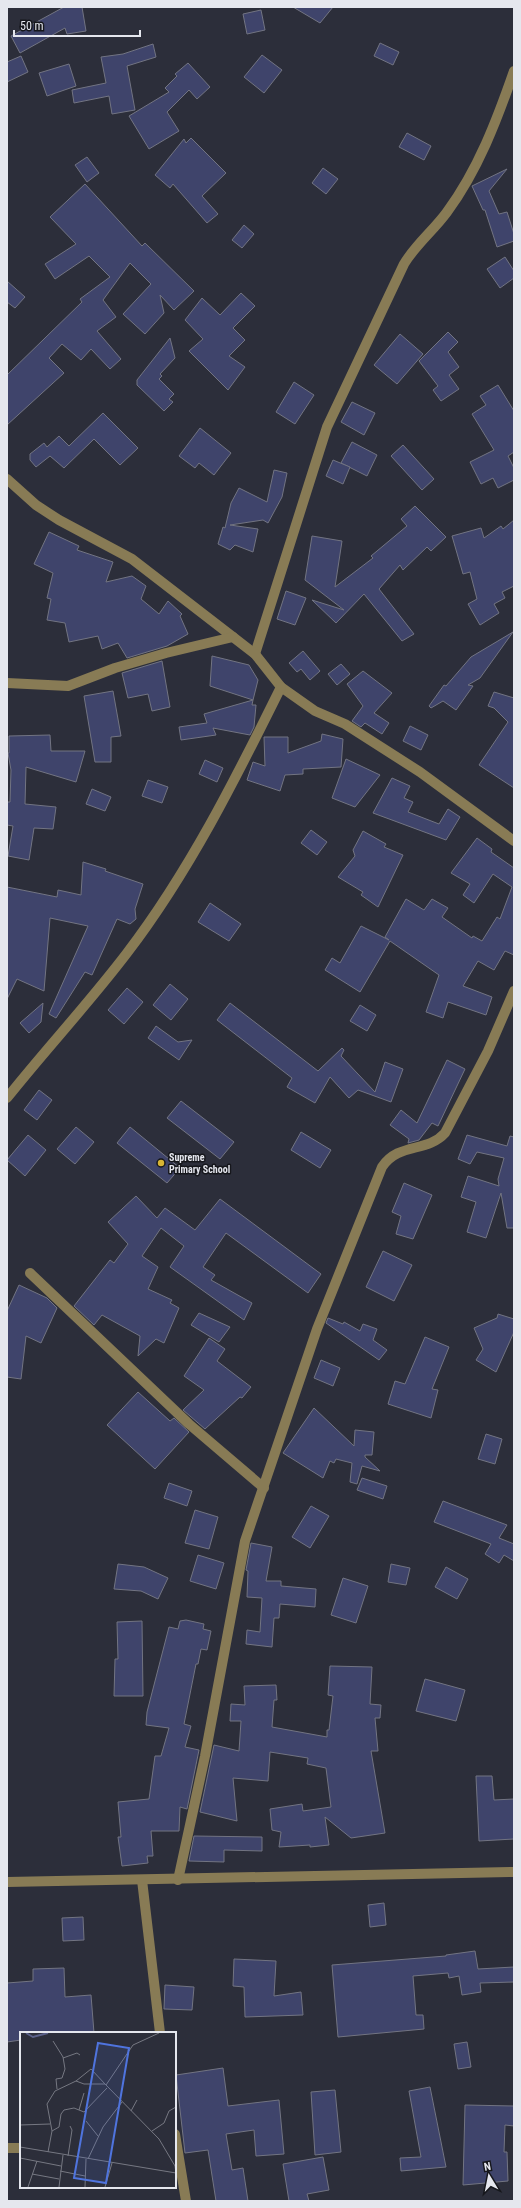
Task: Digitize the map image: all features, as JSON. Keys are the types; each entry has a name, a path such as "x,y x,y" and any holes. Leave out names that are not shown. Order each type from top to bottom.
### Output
{"street":[{"path":"255,654 330,420 404,264 413,249 447,212 478,161 502,107 514,71"},
{"path":"7,479 36,505 59,520 132,559 255,654 281,687 315,711 345,724 420,772 514,841"},
{"path":"7,682 68,686 115,668 166,652 233,637"},
{"path":"7,1098 127,953 166,897 229,792 281,687"},
{"path":"178,1880 205,1756 245,1541 317,1329 382,1167 388,1158 394,1153 435,1141 445,1133 488,1051 514,991"},
{"path":"30,1273 189,1424 264,1488"},
{"path":"7,1882 178,1880 514,1872"},
{"path":"142,1880 160,2032"},
{"path":"7,2148 20,2148"},
{"path":"176,2148 186,2201"}],"building":[{"path":"64,7 82,7 86,31 67,34 65,28 20,53 11,36"},
{"path":"293,7 333,7 320,23"},
{"path":"261,10 265,30 247,34 243,14"},
{"path":"380,43 399,52 393,65 374,56"},
{"path":"153,44 156,57 127,66 135,110 112,114 109,96 74,103 72,90 106,83 101,57 123,54"},
{"path":"262,55 282,70 264,93 244,77"},
{"path":"21,56 28,72 7,82 7,62"},
{"path":"188,63 210,87 197,99 189,90 167,112 179,131 149,149 129,116 169,92 165,88 177,76 175,74"},
{"path":"69,64 76,86 47,96 39,73"},
{"path":"407,133 431,146 424,160 399,147"},
{"path":"191,138 226,173 202,196 218,214 207,223 173,184 170,188 155,175 184,139 186,143"},
{"path":"87,157 99,173 87,182 75,165"},
{"path":"323,168 338,179 326,194 312,183"},
{"path":"507,169 489,191 499,214 507,212 514,234 514,241 497,247 485,210 483,210 472,186"},
{"path":"85,184 142,246 145,243 194,291 174,310 160,295 164,313 145,334 123,314 151,284 130,263 103,300 116,317 97,331 121,359 110,369 91,349 81,360 62,344 49,358 64,373 7,425 7,375 82,302 80,299 110,277 89,256 55,279 45,264 76,244 50,217"},
{"path":"244,225 254,234 242,248 232,240"},
{"path":"505,257 514,271 514,278 500,288 487,269"},
{"path":"7,281 25,297 15,308 7,302"},
{"path":"241,293 255,306 233,328 245,340 229,356 245,367 228,390 189,351 203,339 185,320 202,298 220,315"},
{"path":"448,332 458,342 448,352 459,367 449,375 459,389 441,401 433,390 438,386 419,361"},
{"path":"400,334 423,354 397,384 374,365"},
{"path":"170,338 175,358 160,374 162,376 159,379 174,394 169,399 173,402 164,411 137,385 137,380"},
{"path":"294,382 314,395 295,424 276,412"},
{"path":"498,385 514,411 514,452 508,456 514,468 514,480 498,488 493,478 481,484 470,462 494,450 472,414 486,405 480,396"},
{"path":"352,402 375,413 364,435 341,422"},
{"path":"103,413 138,448 120,465 94,439 64,468 50,456 36,467 30,460 30,454 44,443 47,447 59,436 69,446"},
{"path":"200,428 231,453 214,475 199,463 195,468 179,456"},
{"path":"352,442 377,455 367,476 341,463"},
{"path":"403,445 434,479 422,490 391,456"},
{"path":"333,460 350,467 343,484 326,476"},
{"path":"274,470 287,473 282,497 268,523 263,520 230,525 258,529 253,552 235,545 230,550 218,544 223,527 225,528 231,503 239,488 267,502"},
{"path":"415,506 446,537 431,551 427,547 403,570 400,565 379,589 414,634 402,641 364,594 336,623 312,600 344,610 305,580 312,536 342,541 335,587 373,558 371,556 407,526 401,519"},
{"path":"514,520 514,586 502,592 505,598 494,604 499,613 480,625 468,604 477,599 470,572 463,574 452,536 481,528 484,538 501,526 503,529"},
{"path":"49,532 79,546 77,550 113,562 106,582 132,576 146,586 141,599 159,614 168,601 182,614 180,616 188,634 167,646 127,658 118,643 102,649 98,636 69,642 65,623 47,620 51,599 47,598 53,573 34,564"},
{"path":"286,591 306,598 295,625 277,619"},
{"path":"513,632 480,678 468,685 473,686 456,710 443,701 431,708 429,706 444,685 446,686 471,657"},
{"path":"303,651 320,671 310,680 301,669 297,672 289,663"},
{"path":"212,656 249,665 258,680 253,700 210,686"},
{"path":"162,661 170,707 152,711 148,694 128,698 122,673"},
{"path":"341,664 350,674 337,685 328,674"},
{"path":"363,671 392,693 374,713 389,723 382,734 365,723 361,727 352,721 363,706 347,684"},
{"path":"113,691 121,736 111,737 111,762 95,762 84,696"},
{"path":"494,692 514,698 514,788 479,765 508,722 494,708 488,706"},
{"path":"253,700 252,705 256,705 254,727 250,735 213,728 216,735 181,740 179,727 207,723 204,714"},
{"path":"410,726 428,735 421,750 403,741"},
{"path":"322,734 343,739 341,767 303,769 303,774 285,775 280,791 247,780 253,762 265,766 264,737 288,737 288,753 321,741"},
{"path":"50,735 51,751 85,751 76,782 26,767 25,804 56,807 53,829 34,828 29,860 8,856 13,826 7,825 7,802 10,802 11,770 8,753 9,736"},
{"path":"346,759 380,775 355,807 332,798"},
{"path":"205,760 223,768 217,782 199,774"},
{"path":"392,778 410,786 404,798 413,802 408,812 439,824 448,809 460,817 446,840 373,813"},
{"path":"148,780 168,787 162,803 142,796"},
{"path":"92,789 111,797 105,811 86,804"},
{"path":"311,830 327,842 317,855 301,843"},
{"path":"363,831 386,844 384,847 403,855 378,907 361,895 363,892 338,877 355,856 353,850"},
{"path":"477,838 492,849 491,852 514,868 514,955 505,951 494,970 478,961 463,986 492,997 486,1015 448,1002 443,1018 426,1012 439,975 390,941 360,992 325,970 332,958 340,963 361,926 389,940 385,937 406,899 424,910 432,899 448,908 442,917 472,938 473,936 482,941 497,917 500,919 512,887 493,874 474,903 463,895 470,884 451,873"},
{"path":"83,862 106,869 105,871 143,884 135,909 136,919 130,924 117,919 92,975 85,972 56,1018 49,1014 88,926 50,918 44,991 17,979 7,999 7,887 57,897 58,890 81,895"},
{"path":"210,903 241,924 229,941 198,922"},
{"path":"170,984 188,999 171,1020 153,1005"},
{"path":"127,988 143,1002 124,1024 108,1010"},
{"path":"43,1003 41,1022 29,1033 20,1023"},
{"path":"230,1003 318,1071 342,1048 344,1050 341,1056 375,1092 385,1062 403,1069 391,1102 358,1090 349,1098 330,1077 315,1103 287,1087 292,1078 217,1020"},
{"path":"360,1005 376,1015 367,1031 350,1021"},
{"path":"156,1026 178,1042 192,1040 179,1060 148,1038"},
{"path":"447,1060 465,1069 438,1126 432,1123 419,1140 408,1143 409,1139 390,1125 401,1110 417,1123"},
{"path":"39,1090 52,1100 37,1120 24,1110"},
{"path":"181,1101 234,1142 220,1159 167,1118"},
{"path":"76,1127 94,1142 75,1164 57,1149"},
{"path":"130,1127 180,1168 167,1183 117,1143"},
{"path":"301,1132 331,1150 320,1168 291,1150"},
{"path":"28,1135 46,1150 25,1176 7,1160"},
{"path":"467,1135 507,1146 510,1136 514,1137 514,1228 507,1228 501,1193 486,1238 467,1232 476,1202 461,1197 468,1176 499,1186 498,1179 504,1158 477,1152 470,1164 458,1159"},
{"path":"404,1183 432,1195 413,1239 396,1234 401,1216 392,1212"},
{"path":"136,1196 157,1218 165,1208 195,1230 220,1199 321,1274 308,1293 226,1233 203,1267 215,1275 211,1280 252,1303 244,1320 170,1267 184,1246 161,1228 142,1256 158,1267 148,1289 172,1300 170,1303 179,1308 164,1343 156,1339 138,1356 140,1336 102,1315 94,1325 74,1306 110,1260 114,1263 128,1244 108,1222"},
{"path":"383,1251 412,1265 394,1301 366,1287"},
{"path":"19,1285 47,1298 57,1308 41,1343 26,1336 21,1379 7,1377 7,1311"},
{"path":"199,1313 230,1327 219,1342 191,1325"},
{"path":"498,1314 514,1319 514,1332 496,1372 476,1360 483,1349 474,1328 497,1318"},
{"path":"328,1318 343,1324 344,1322 360,1331 363,1324 377,1329 373,1340 387,1350 379,1360 326,1323"},
{"path":"425,1337 449,1347 432,1389 438,1390 431,1418 388,1404 395,1381 405,1384"},
{"path":"209,1338 225,1349 217,1361 251,1387 242,1398 240,1397 205,1429 183,1410 204,1390 184,1376"},
{"path":"321,1360 340,1368 333,1386 314,1378"},
{"path":"138,1392 170,1421 174,1418 189,1432 155,1469 107,1425"},
{"path":"314,1408 354,1446 355,1430 374,1432 372,1455 365,1455 365,1457 380,1471 362,1466 357,1484 350,1482 352,1463 336,1459 334,1463 330,1461 323,1478 283,1453"},
{"path":"486,1434 502,1439 495,1464 478,1459"},
{"path":"362,1478 387,1486 383,1499 357,1490"},
{"path":"169,1483 192,1491 187,1506 164,1498"},
{"path":"443,1501 507,1525 499,1538 514,1544 514,1561 504,1555 499,1563 485,1554 491,1544 434,1522"},
{"path":"311,1506 329,1516 310,1548 292,1537"},
{"path":"195,1510 218,1517 209,1549 185,1543"},
{"path":"251,1543 272,1547 266,1581 281,1581 281,1586 316,1589 315,1607 280,1604 279,1618 274,1618 272,1647 246,1644 247,1630 260,1632 262,1598 247,1597 248,1571 246,1570"},
{"path":"198,1555 224,1563 216,1589 190,1581"},
{"path":"118,1564 144,1567 168,1578 158,1599 141,1591 114,1589"},
{"path":"391,1564 410,1568 406,1585 388,1582"},
{"path":"446,1567 468,1579 457,1599 435,1587"},
{"path":"343,1578 368,1586 356,1623 331,1615"},
{"path":"186,1620 204,1624 203,1629 211,1631 207,1650 201,1649 198,1664 196,1664 184,1724 191,1726 185,1747 199,1750 187,1809 180,1807 179,1831 151,1831 153,1856 147,1856 148,1863 122,1866 118,1837 121,1837 118,1802 149,1799 155,1756 161,1756 169,1728 146,1725 147,1712 169,1627 178,1629 180,1621"},
{"path":"142,1621 143,1696 114,1696 115,1659 118,1659 117,1622"},
{"path":"330,1666 372,1667 370,1704 381,1705 380,1718 375,1718 378,1751 371,1751 385,1833 351,1838 325,1817 329,1845 310,1847 310,1845 279,1847 281,1832 272,1830 270,1809 302,1804 303,1811 331,1807 326,1768 307,1764 308,1758 270,1752 268,1781 233,1778 237,1821 200,1812 214,1745 239,1751 241,1721 230,1721 231,1704 245,1705 244,1686 276,1685 277,1700 274,1700 272,1727 327,1737 333,1696 328,1695"},
{"path":"425,1679 465,1690 456,1721 416,1711"},
{"path":"476,1776 492,1776 494,1800 514,1799 514,1839 479,1841"},
{"path":"194,1836 262,1837 262,1851 224,1850 224,1862 189,1861"},
{"path":"384,1903 386,1925 370,1927 368,1905"},
{"path":"83,1917 84,1940 63,1941 62,1918"},
{"path":"475,1951 478,1969 514,1967 514,1982 480,1983 481,1992 462,1995 459,1976 449,1978 448,1973 413,1976 416,2015 423,2015 424,2029 338,2037 332,1965 446,1956"},
{"path":"234,1959 276,1961 274,1996 301,1992 303,2015 245,2017 244,1987 233,1986"},
{"path":"64,1968 65,1997 91,1995 94,2032 20,2032 20,2040 7,2042 7,1983 33,1981 33,1969"},
{"path":"165,1985 194,1987 192,2010 164,2009"},
{"path":"467,2042 471,2067 458,2069 454,2044"},
{"path":"223,2068 228,2106 279,2100 284,2154 256,2156 254,2130 226,2134 232,2170 243,2168 248,2201 216,2201 208,2150 185,2153 176,2075"},
{"path":"430,2087 446,2167 401,2171 400,2158 421,2157 409,2091"},
{"path":"335,2090 341,2152 315,2155 311,2092"},
{"path":"465,2105 514,2106 514,2126 505,2125 504,2152 507,2152 508,2181 463,2185"},
{"path":"323,2157 329,2190 307,2194 309,2201 289,2201 283,2164"}],"place":[{"name":"Supreme Primary School","path":"161,1163"}]}
